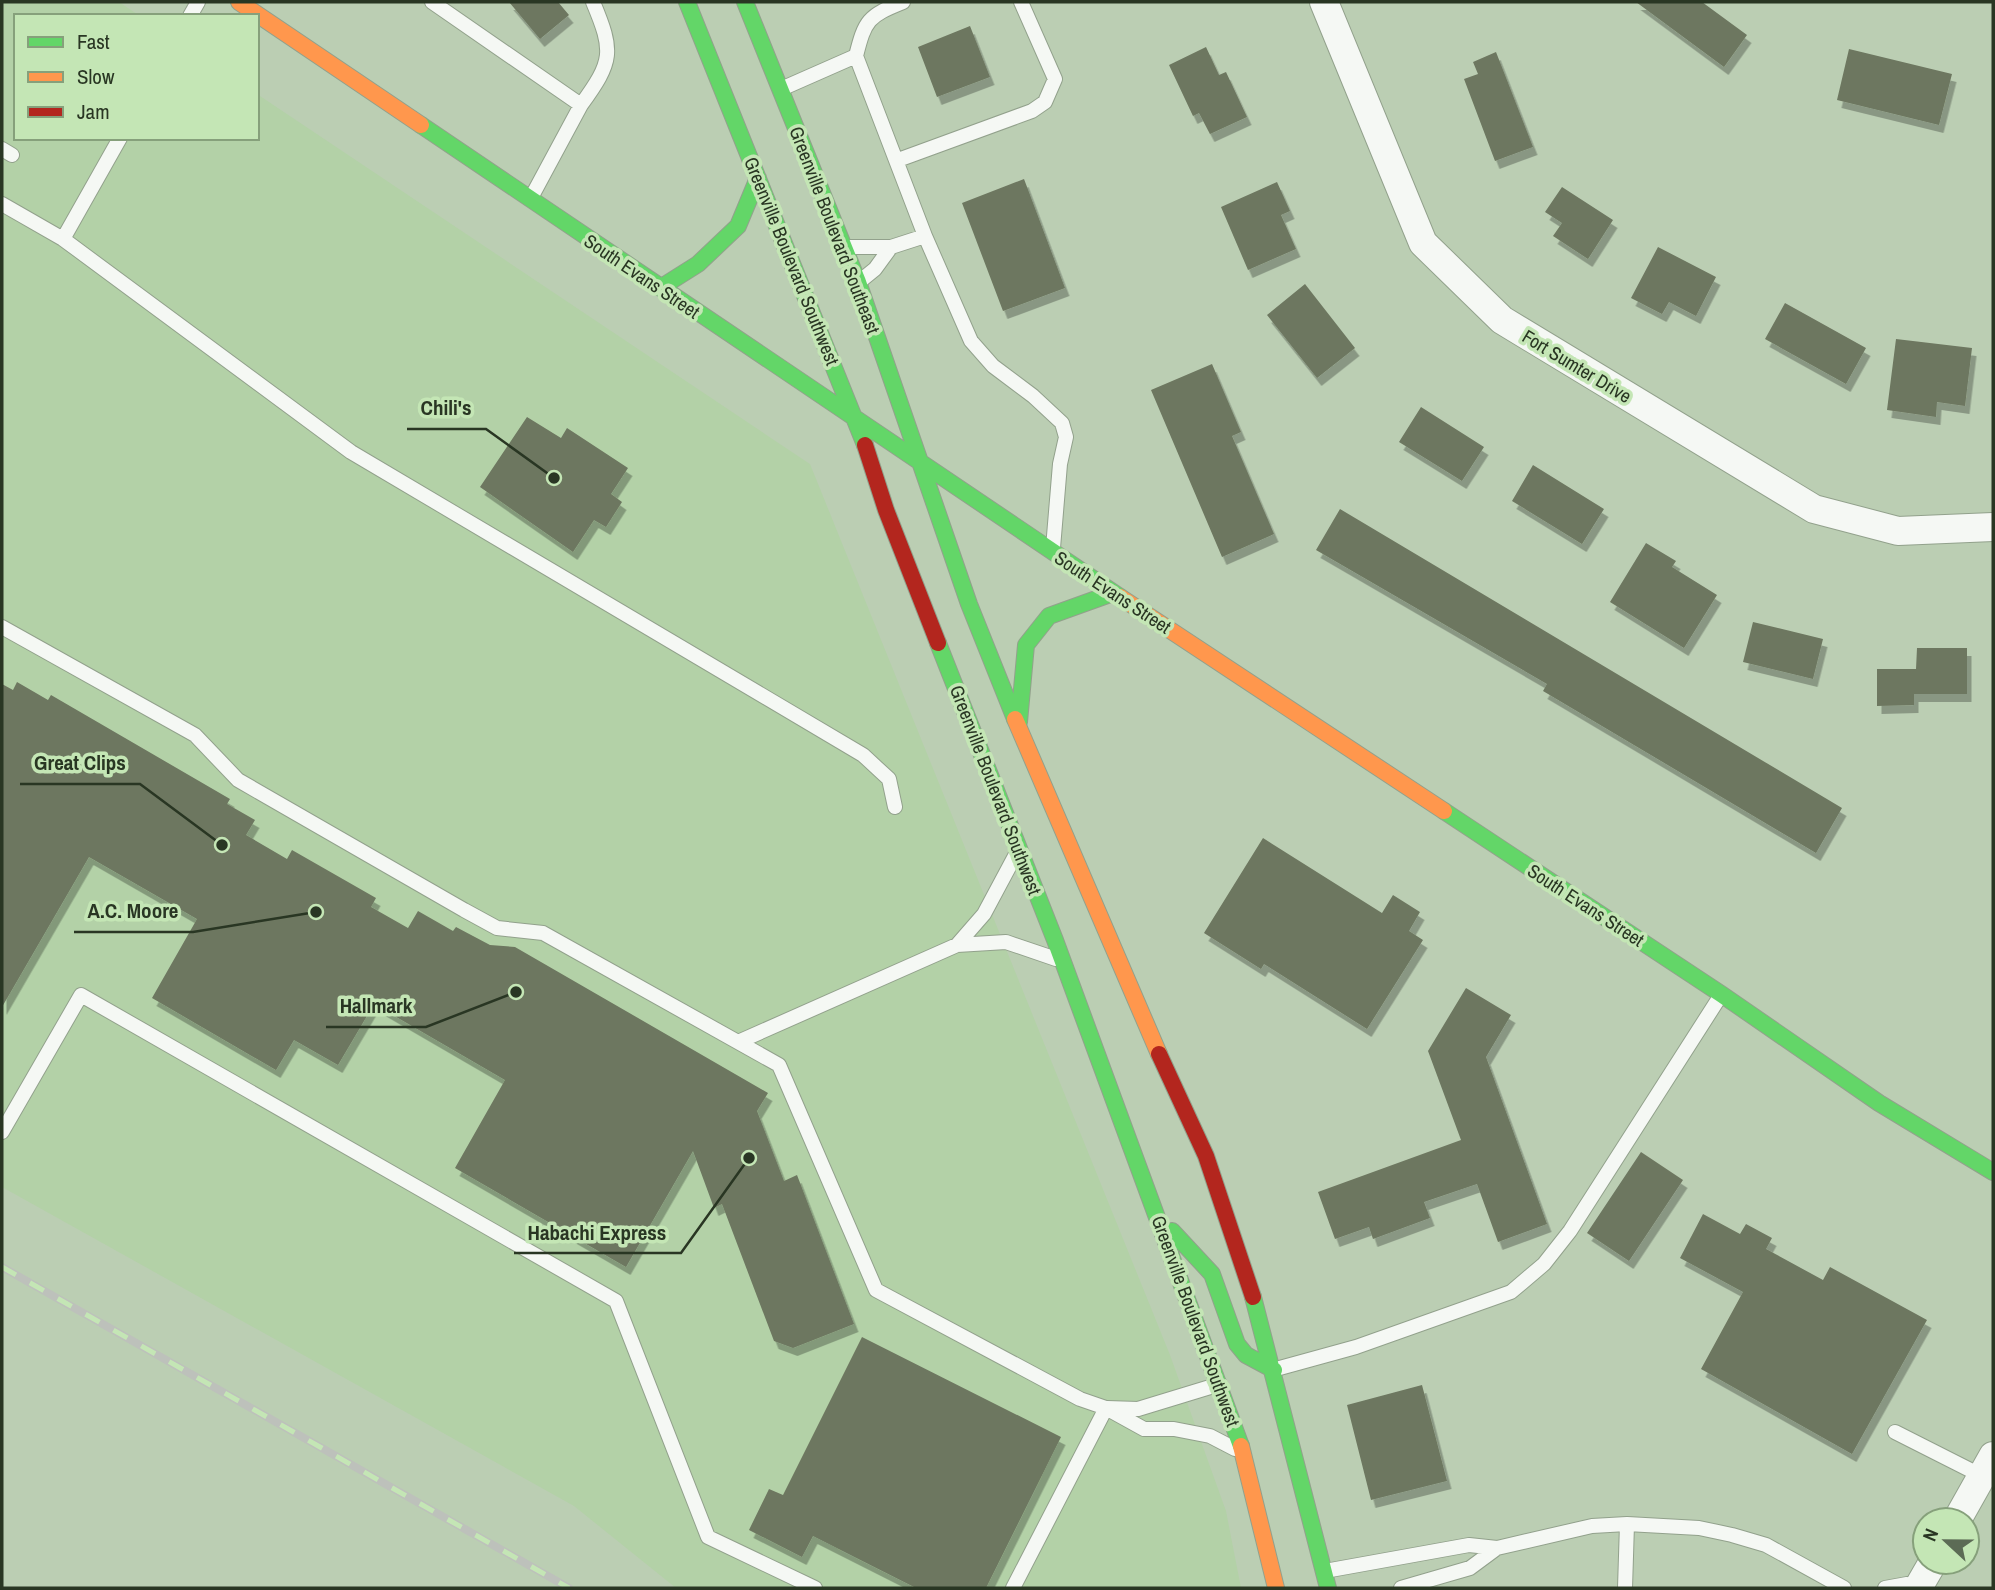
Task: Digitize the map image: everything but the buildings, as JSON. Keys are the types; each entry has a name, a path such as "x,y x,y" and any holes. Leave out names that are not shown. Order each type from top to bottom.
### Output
{"main road":[{"name":"South Evans Street","path":"239,2 257,14"},
{"name":"Greenville Boulevard Southwest","path":"687,2 857,421 886,510 1063,961 1158,1217 1226,1386 1276,1588"},
{"name":"Greenville Boulevard Southeast","path":"745,2 858,282 919,460"},
{"name":"South Evans Street","path":"259,16 1053,553 1721,994 1879,1103 1993,1172"},
{"path":"660,288 698,264 738,226 758,178"},
{"path":"919,460 969,604 1018,727 1134,1001 1206,1156 1246,1274 1274,1370 1328,1588"},
{"path":"1018,727 1026,645 1049,616 1113,593"},
{"path":"1158,1217 1212,1274 1242,1350 1246,1355 1274,1370"},
{"path":"1282,1482 1317,1541"}],"street":[{"name":"Fort Sumter Drive","path":"1324,2 1423,243 1502,320 1814,509 1898,531 1993,527"},
{"path":"1965,1506 1987,1466"}],"lane":[{"path":"432,2 582,105"},
{"path":"530,200 582,105 603,75 609,41 593,2"},
{"path":"903,2 874,13 863,27 856,56 925,236 971,341 993,366 1062,423 1066,437 1060,464 1053,553"},
{"path":"898,160 1032,111 1045,102 1055,79 1021,2"},
{"path":"780,89 856,56"},
{"path":"63,239 119,140"},
{"path":"2,204 63,239 351,452 863,755 889,779 895,807"},
{"path":"844,247 891,247 925,236"},
{"path":"858,282 875,269 891,247"},
{"path":"2,627 195,734 238,780 464,911 497,928 543,933 779,1065 876,1290 1080,1399 1106,1408 1144,1429 1174,1429 1210,1436 1243,1453"},
{"path":"957,945 984,914 1019,848"},
{"path":"738,1041 957,945 1006,942 1063,961"},
{"path":"1274,1370 1356,1347 1511,1292 1544,1264 1570,1231 1721,994"},
{"path":"2,1132 81,995 616,1301 708,1537 815,1588"},
{"path":"1106,1408 1138,1409 1226,1386"},
{"path":"1013,1588 1106,1408"},
{"path":"1895,1432 1987,1466"},
{"path":"1625,1588 1626,1524"},
{"path":"1325,1571 1469,1545 1497,1548 1592,1526 1626,1524 1699,1528 1732,1535 1766,1545 1844,1588"},
{"path":"1401,1588 1471,1567 1497,1548"},
{"path":"1885,1588 1896,1584 1918,1588"}],"shaded area":[{"path":"2,2 119,2 137,14 14,14 14,140 259,140 259,95 810,464 1170,1355 1226,1511 1241,1588 676,1588 574,1506 2,1187"}],"railway":[{"path":"2,1267 569,1588"}],"traffic: fast":[{"path":"687,2 865,445"},
{"path":"745,2 858,282 969,604 1015,719"},
{"path":"421,125 1120,597"},
{"path":"660,288 698,264 738,226 758,178"},
{"path":"1019,722 1026,645 1049,616 1113,593"},
{"path":"938,643 1055,940 1241,1446"},
{"path":"1444,811 1721,994 1879,1103 1993,1172"},
{"path":"1172,1231 1212,1274 1237,1344 1246,1355 1274,1370"},
{"path":"1253,1297 1328,1588"}],"traffic: slow":[{"path":"239,2 257,14"},
{"path":"259,16 421,125"},
{"path":"1120,597 1444,811"},
{"path":"1015,719 1159,1054"},
{"path":"1241,1446 1276,1588"}],"traffic: jam":[{"path":"865,445 886,510 938,643"},
{"path":"1159,1054 1206,1156 1253,1297"}],"place":[{"name":"Chili's","path":"554,478"},
{"name":"Great Clips","path":"222,845"},
{"name":"A.C. Moore","path":"316,912"},
{"name":"Hallmark","path":"516,992"},
{"name":"Habachi Express","path":"749,1158"}]}
